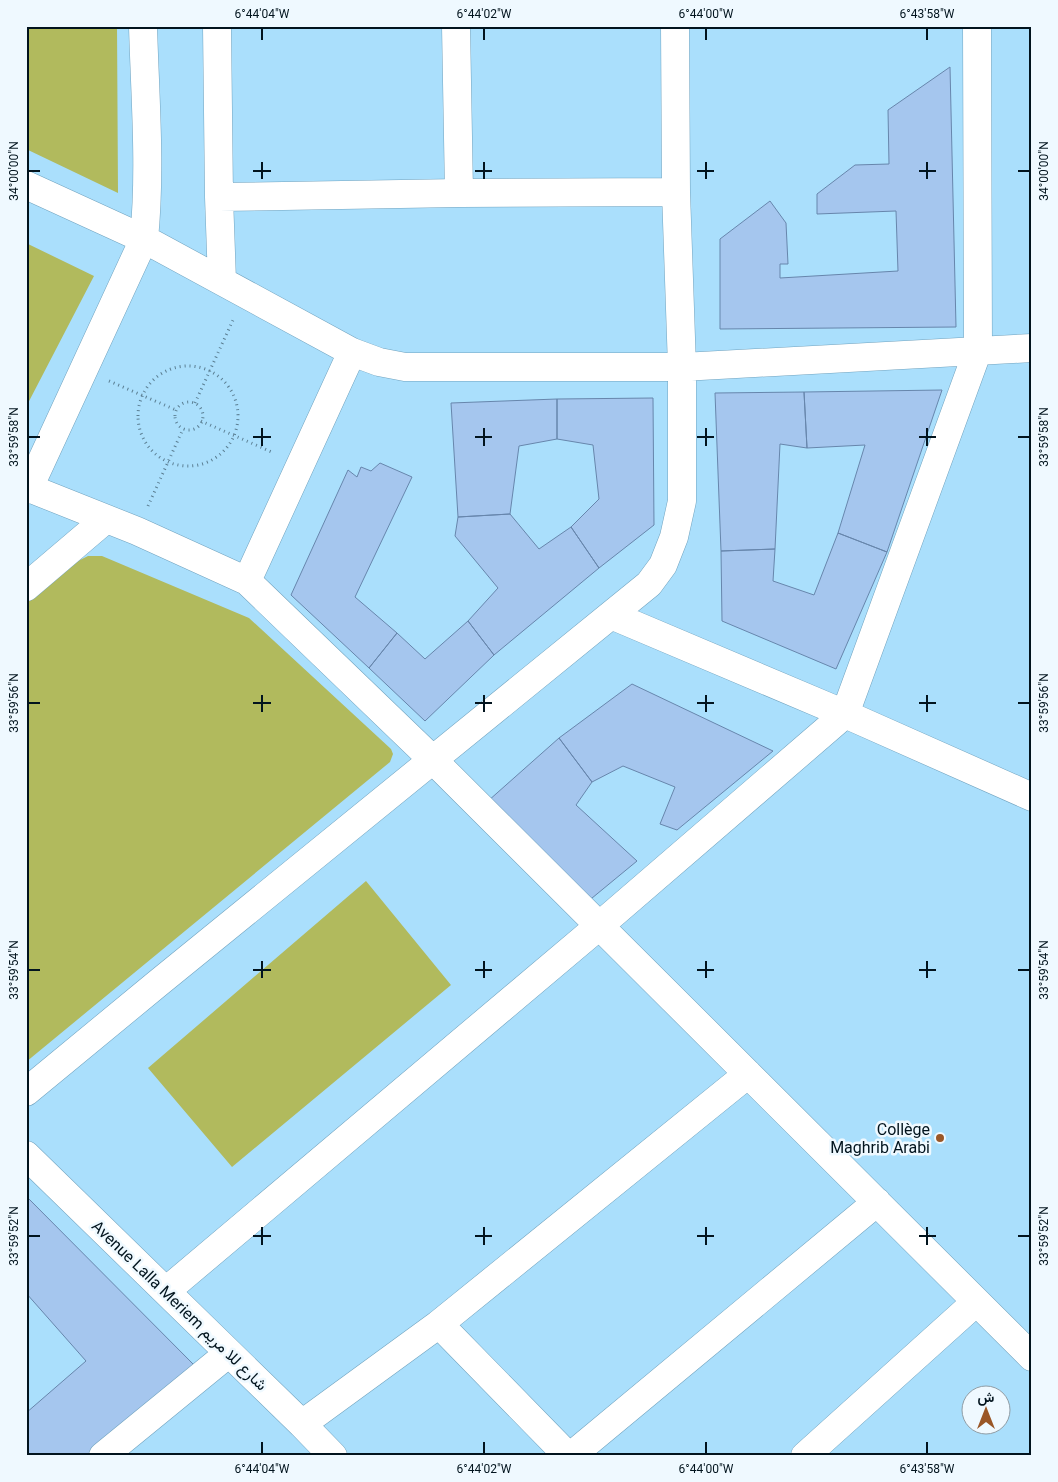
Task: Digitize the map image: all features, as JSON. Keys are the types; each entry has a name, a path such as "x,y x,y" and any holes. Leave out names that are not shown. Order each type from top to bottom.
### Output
{"street":[{"path":"143,26 147,178 147,210 144,239 28,489 137,531 247,581 433,760 1032,1357"},
{"path":"217,26 219,197 234,288"},
{"path":"456,26 459,193"},
{"path":"26,1092 649,584 663,565 674,537 682,500 682,367 676,192 675,26"},
{"path":"166,1292 600,926 845,714 978,350 977,26"},
{"path":"26,185 144,239 352,352 379,362 405,367 682,367 1032,348"},
{"path":"219,197 676,192"},
{"path":"247,581 352,352"},
{"path":"26,587 106,519"},
{"path":"611,615 845,714 1032,797"},
{"path":"302,1424 439,1324 748,1074"},
{"name":"Avenue Lalla Meriem شارع للا مريم","path":"26,1154 333,1456"},
{"path":"439,1324 570,1456 876,1202"},
{"path":"805,1456 976,1302"},
{"path":"103,1456 229,1353"}],"path":[{"path":"195,403 209,370 234,288"},
{"path":"187,365 209,370 221,377 229,386 235,398 238,410 238,423 234,436 229,446 212,461 201,465 179,466 168,463 156,456 140,434 137,422 138,408 142,396 147,386 155,377 165,371 187,365"},
{"path":"83,370 176,410"},
{"path":"184,403 195,403 202,411 201,422 194,429 183,429 176,421 176,410 184,403"},
{"path":"201,422 301,465"},
{"path":"137,531 183,429"}],"green space":[{"path":"26,26 117,26 118,193 26,149"},
{"path":"26,243 94,276 26,407"},
{"path":"88,556 102,556 249,618 391,749 393,754 390,762 26,1062 26,603 76,562"},
{"path":"366,881 451,985 232,1167 148,1068"}],"building":[{"path":"950,67 956,327 720,329 720,239 770,201 786,223 788,264 780,264 780,278 898,271 896,211 817,214 817,194 855,165 889,164 888,110"},
{"path":"942,390 887,552 838,533 865,445 807,448 804,392"},
{"path":"804,392 807,448 780,444 775,549 721,551 715,393"},
{"path":"653,398 654,525 599,568 571,527 599,499 593,445 557,439 557,399"},
{"path":"557,399 557,439 519,446 510,514 458,517 451,403"},
{"path":"380,463 412,477 355,597 397,633 369,668 291,595 348,470 357,477 361,467 371,471"},
{"path":"510,514 539,549 571,527 599,568 494,655 468,621 498,588 455,536 458,517"},
{"path":"838,533 887,552 836,669 722,621 721,551 775,549 773,581 814,595"},
{"path":"468,621 494,655 425,721 369,668 397,633 425,659"},
{"path":"632,684 773,751 677,830 660,824 675,787 623,766 592,782 559,738"},
{"path":"559,738 592,782 576,805 637,861 586,903 488,801"},
{"path":"26,1196 195,1366 91,1456 26,1456 26,1413 86,1361 26,1293"}],"place":[{"name":"Collège Maghrib Arabi","path":"940,1138"}]}
